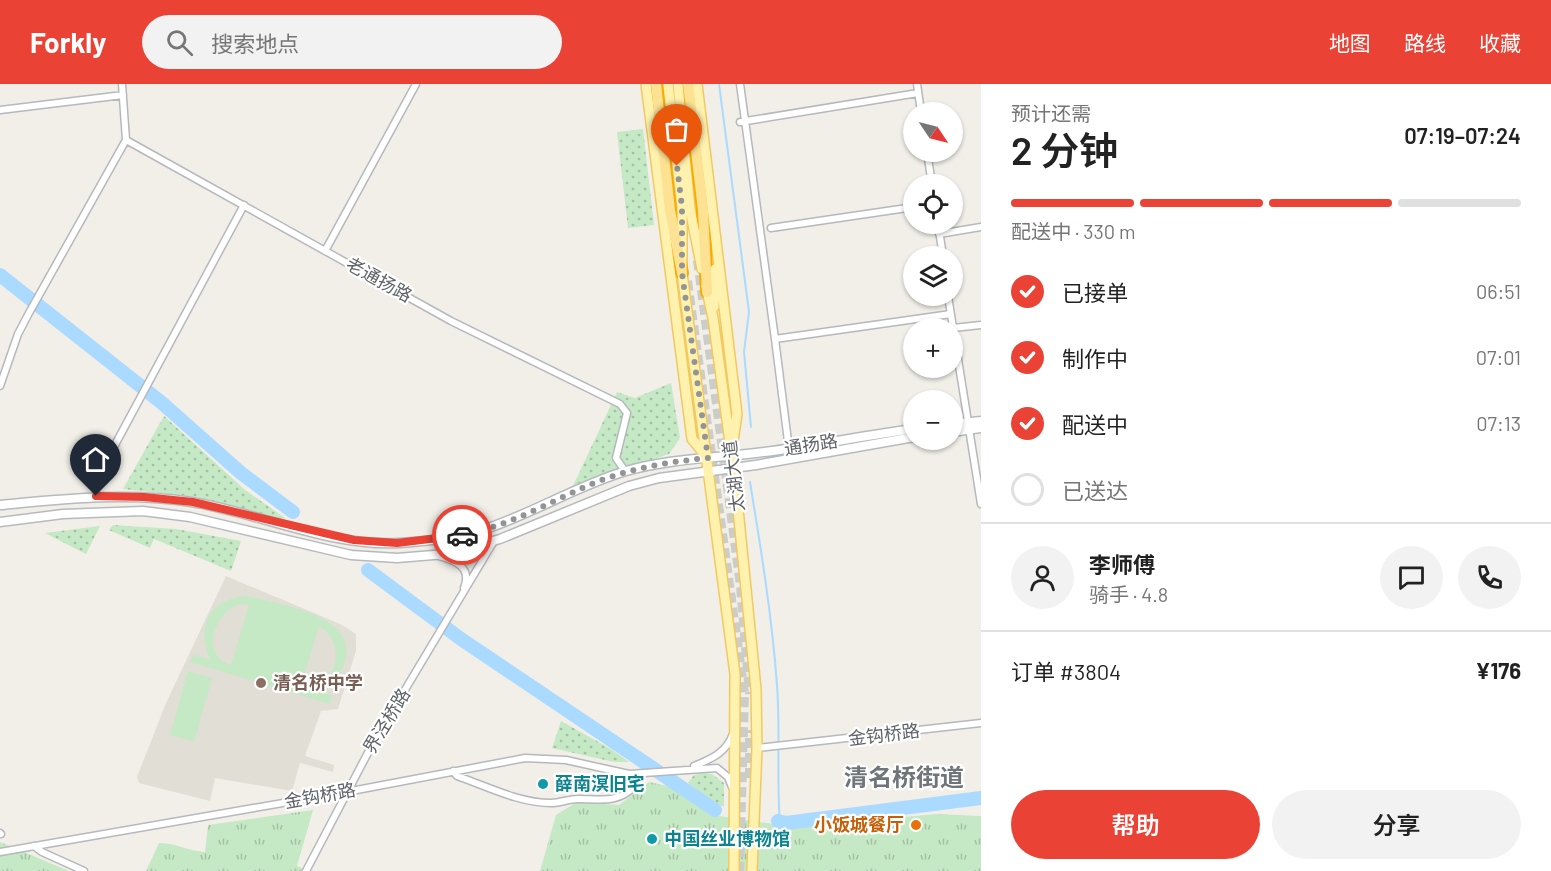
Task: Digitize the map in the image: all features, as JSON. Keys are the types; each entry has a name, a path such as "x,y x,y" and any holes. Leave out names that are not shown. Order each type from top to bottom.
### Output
{"highway":[{"path":"656,84 670,210 682,273"},
{"path":"688,84 703,210 707,292"}],"main road":[{"path":"646,84 692,439 708,458"},
{"name":"太湖大道","path":"668,84 682,207 682,273 735,674 737,725 735,871"},
{"name":"太湖大道","path":"678,84 690,209 713,318 732,456 756,689 757,748 752,871"},
{"path":"697,84 737,414 732,456"},
{"path":"713,318 717,243"},
{"path":"963,428 981,420"},
{"path":"963,425 981,428"},
{"name":"通扬路","path":"0,505 96,496 144,497 193,502 354,540 397,543 452,537 490,528 625,471 657,464 789,449 903,431"},
{"name":"通扬路","path":"0,522 63,514 143,512 190,517 351,555 397,558 435,555 469,550 629,486 659,478 710,472 903,439"}],"street":[{"path":"0,386 18,334 126,140 122,84"},
{"path":"325,251 416,84"},
{"path":"740,84 743,122 789,449"},
{"path":"916,84 919,102"},
{"path":"743,122 918,93"},
{"path":"0,110 123,95"},
{"name":"老通扬路","path":"126,140 451,321 620,404 627,413 627,423 616,458 625,471"},
{"path":"96,496 96,482 244,205"},
{"path":"771,228 903,209"},
{"path":"963,230 981,227"},
{"path":"939,234 941,246"},
{"path":"950,306 952,318"},
{"path":"775,339 951,314"},
{"path":"963,327 981,325"},
{"path":"961,378 981,504"},
{"name":"界泾桥路","path":"306,871 346,792 494,541"},
{"path":"435,555 460,564 466,571 468,579 462,595"},
{"name":"金钩桥路","path":"757,748 981,723"},
{"path":"683,770 713,759 723,751 737,725"},
{"name":"金钩桥路","path":"0,852 346,792 516,759 546,758 629,774 683,770"},
{"path":"683,770 717,768 728,777 736,794"},
{"path":"453,771 457,776 502,792 536,802 553,804 577,799 618,799 635,786 629,774"},
{"path":"34,846 84,871"}],"shaded area":[{"name":"清名桥中学","path":"226,576 340,624 356,634 356,651 338,709 321,711 305,756 334,765 333,772 300,763 292,791 215,778 210,801 139,783 137,777 166,703"}],"green space":[{"path":"643,129 654,225 628,228 617,132"},
{"path":"671,383 680,438 669,454 573,486 617,392 635,398"},
{"path":"164,416 245,490 285,518 276,519 197,497 123,489"},
{"path":"113,525 176,529 241,541 231,571 154,539 150,548 109,530"},
{"path":"100,526 86,554 45,533"},
{"path":"248,596 315,615 330,623 341,634 346,647 344,664 336,680 323,692 332,696 330,704 190,662 193,655 210,659 204,635 206,625 216,608 235,598","holes":["240,604 249,605 231,665 221,660 215,652 214,633 224,615 231,608","319,626 334,643 335,664 331,674 324,681 314,686 301,686"]},
{"path":"188,671 212,678 194,742 170,735"},
{"path":"561,721 611,749 629,762 614,762 552,748"},
{"path":"712,774 724,783 724,806 715,805 688,783 694,775"},
{"path":"649,782 672,787 713,815 793,827 937,814 981,816 981,871 540,871 556,815 577,802 619,805"},
{"path":"313,810 297,866 309,871 146,871 159,843 205,852 208,825"},
{"path":"0,842 69,871 0,871"}],"waterway":[{"path":"719,84 749,312 744,352 751,427"},
{"path":"0,275 162,403 241,473 293,512"},
{"path":"750,482 775,660 782,849"},
{"path":"368,570 461,639 715,810"},
{"path":"778,821 786,823 981,798"}],"tunnel":[{"path":"663,84 679,221"},
{"path":"698,260 741,586 750,694"},
{"path":"687,281 744,693 739,871"},
{"path":"750,730 750,778"}],"way so far":[{"path":"462,535 490,528 536,510 588,485 625,471 682,460 708,458 682,273 682,207 677,166"}],"place":[{"name":"清名桥中学","path":"261,683"},
{"name":"薛南溟旧宅","path":"543,784"},
{"name":"小饭城餐厅","path":"916,825"},
{"name":"中国丝业博物馆","path":"652,839"}],"district":[{"name":"清名桥街道","path":"904,778"}],"route":[{"path":"96,496 144,497 193,502 354,540 397,543 462,535"}]}
